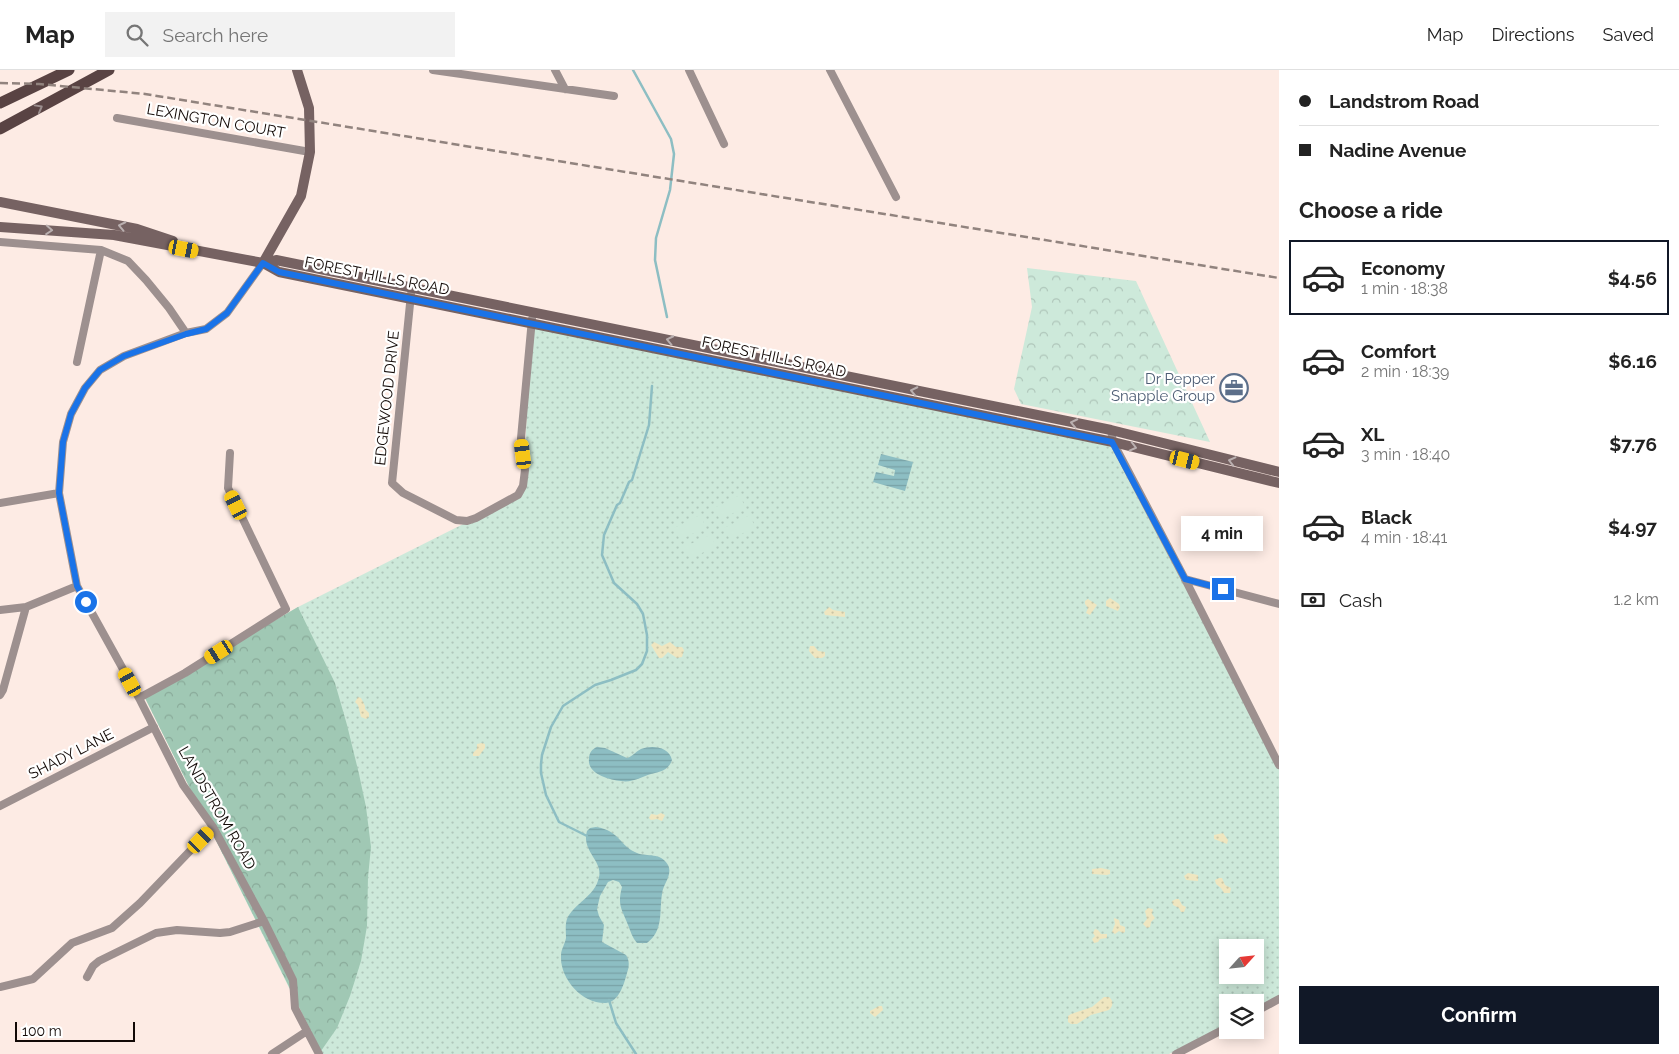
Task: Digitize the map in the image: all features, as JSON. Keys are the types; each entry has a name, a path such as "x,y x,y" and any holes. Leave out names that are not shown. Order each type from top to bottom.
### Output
{"main road":[{"path":"0,103 69,70"},
{"path":"0,129 106,71"}],"street":[{"name":"LANDSTROM ROAD","path":"297,70 310,120 310,152 301,196 263,263 227,313 206,329 186,334 124,356 100,370 85,388 71,414 63,442 59,493 77,586 139,698 183,785 214,827 264,921 293,980 295,1008 319,1054"},
{"path":"433,70 614,96"},
{"path":"555,70 565,89"},
{"path":"700,70 690,72 724,144"},
{"path":"830,70 896,197"},
{"name":"LEXINGTON COURT","path":"117,118 310,152"},
{"name":"FOREST HILLS ROAD","path":"0,202 137,229 219,256"},
{"name":"FOREST HILLS ROAD","path":"0,227 114,235 263,263 279,272 532,312 1111,430 1279,472"},
{"path":"0,242 101,250 128,261 169,308 186,334"},
{"path":"77,362 101,250"},
{"name":"FOREST HILLS ROAD","path":"411,292 532,323 1112,442 1279,483"},
{"name":"EDGEWOOD DRIVE","path":"411,292 392,483 404,492 456,520 467,521 476,518 518,495 524,486 525,470 521,438 532,312"},
{"path":"890,397 892,386"},
{"path":"948,409 949,398"},
{"path":"1111,430 1112,442 1185,579 1279,765"},
{"path":"139,698 185,673 286,609 228,488 230,453"},
{"path":"1257,478 1258,467"},
{"path":"0,503 59,493"},
{"path":"1185,579 1279,604"},
{"path":"0,610 26,607 77,586"},
{"path":"0,695 26,607"},
{"name":"SHADY LANE","path":"0,806 154,727"},
{"path":"0,987 33,978 72,943 112,928 140,903 214,827"},
{"path":"87,977 93,966 99,961 156,933 177,930 220,933 264,921"},
{"path":"1264,1007 1279,999"},
{"path":"272,1054 307,1031"},
{"path":"1176,1054 1219,1031"}],"green space":[{"path":"1027,268 1136,281 1210,442 1021,404 1014,389 1032,307"},
{"path":"531,327 1113,446 1279,766 1279,998 1264,1006 1264,994 1219,994 1219,1028 1169,1054 322,1054 144,696 298,607 523,494"},
{"path":"740,495 745,507 720,520 714,508"},
{"path":"700,515 706,527 680,540 674,528"},
{"path":"750,515 755,527 730,540 724,528"},
{"path":"710,535 716,546 690,559 684,547"},
{"path":"298,607 335,683 359,774 366,807 371,847 367,926 361,961 337,1028 321,1051 144,696"}],"sand":[{"path":"1110,598 1119,604 1118,611 1106,606 1106,601"},
{"path":"1088,599 1097,605 1090,615 1086,613 1088,608 1085,601"},
{"path":"829,607 833,610 845,612 845,617 825,615 824,612"},
{"path":"654,642 662,646 670,642 676,647 682,647 684,650 682,657 677,658 668,652 662,658 659,658 651,645"},
{"path":"810,646 814,646 818,651 825,652 825,656 815,658 809,651"},
{"path":"358,697 361,698 365,709 369,713 369,717 366,719 361,717 358,705 355,702"},
{"path":"477,744 485,744 485,748 479,756 473,756 477,749"},
{"path":"661,813 665,815 662,821 649,818 651,814 657,815"},
{"path":"1223,833 1228,840 1227,844 1214,839 1214,835"},
{"path":"1092,869 1110,870 1110,874 1092,874"},
{"path":"1188,873 1198,875 1198,881 1186,880 1184,876"},
{"path":"1222,878 1225,885 1231,888 1230,893 1224,893 1216,884 1215,880"},
{"path":"1179,899 1182,905 1186,907 1184,912 1181,912 1179,908 1173,905 1172,901"},
{"path":"1148,908 1153,909 1152,914 1155,918 1151,922 1150,927 1147,928 1143,924 1147,919 1145,911"},
{"path":"1114,918 1119,920 1120,925 1125,927 1125,932 1119,931 1115,934 1112,932 1115,924"},
{"path":"1095,929 1101,934 1107,934 1107,938 1100,939 1094,943 1092,939 1095,936 1093,933"},
{"path":"1104,997 1109,997 1112,1000 1109,1010 1091,1015 1077,1024 1068,1022 1068,1016 1092,1007"},
{"path":"882,1006 883,1010 875,1017 870,1011"}],"water":[{"path":"881,454 913,462 905,491 873,482 876,472 894,476 895,470 878,465"},
{"path":"597,747 605,748 627,758 641,749 654,747 664,749 672,760 669,766 661,771 633,780 616,780 600,775 589,764 592,750"},
{"path":"596,827 615,835 627,847 637,853 662,858 669,869 669,876 662,894 658,927 647,943 637,943 634,939 621,907 622,887 619,882 613,880 608,882 600,896 597,909 604,925 602,942 626,955 629,964 618,996 611,1002 606,1003 589,999 574,989 564,973 561,956 566,938 567,919 574,908 593,890 599,877 598,866 589,850 586,838 587,831 590,828"}],"waterway":[{"path":"633,70 671,139 674,154 670,190 656,238 655,260 667,317"},
{"path":"587,836 559,822 546,795 541,773 542,755 551,727 563,706 595,685 636,670 642,664 647,651 647,635 643,614 637,604 614,583 602,555 604,535 617,505 620,503 629,482 632,480 649,425 652,386"},
{"path":"609,1000 616,1023 636,1054"}],"railway":[{"path":"0,83 39,84 145,94 1279,278"}],"place":[{"name":"Dr Pepper Snapple Group","path":"1234,388"}],"route":[{"path":"86,602 77,586 59,493 63,442 71,414 85,388 100,370 124,356 186,334 206,329 227,313 263,263 279,272 1112,442 1185,579 1223,589"}]}
